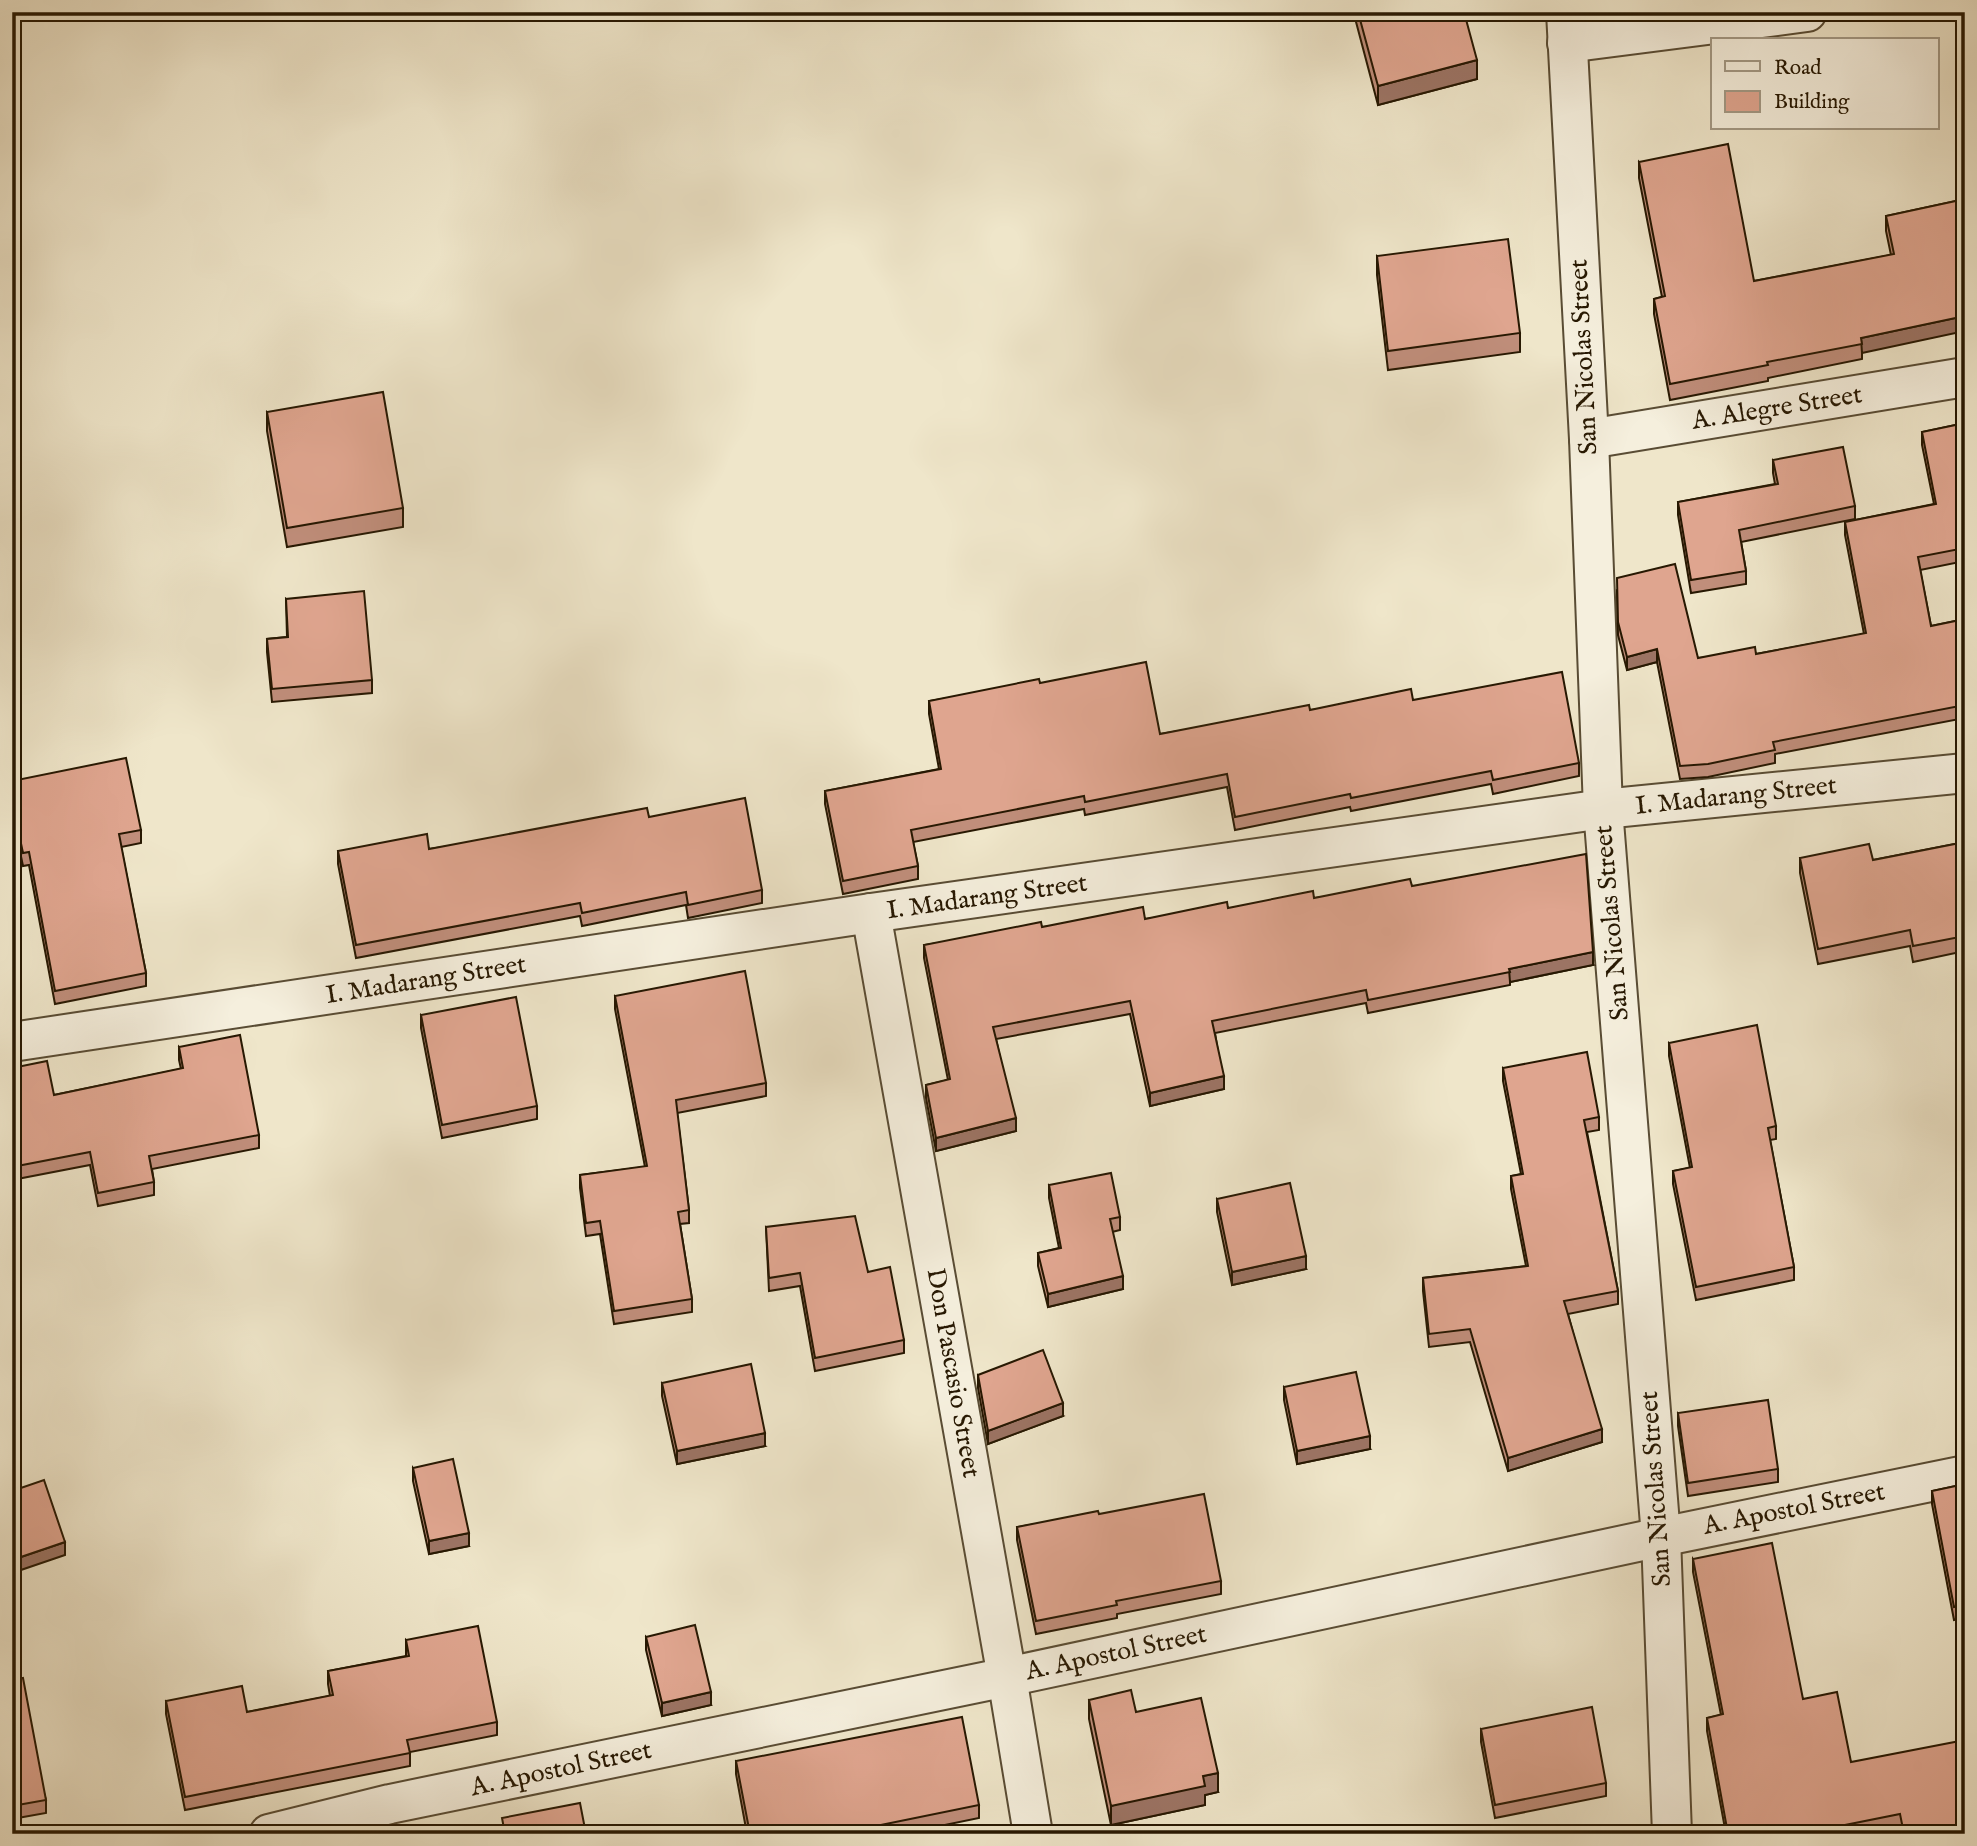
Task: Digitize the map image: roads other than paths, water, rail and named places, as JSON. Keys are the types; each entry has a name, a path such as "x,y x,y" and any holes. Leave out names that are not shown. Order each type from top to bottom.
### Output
{"street":[{"path":"1567,28 1807,12"},
{"name":"San Nicolas Street","path":"1567,28 1589,439 1603,809 1661,1536 1672,1834"},
{"name":"A. Alegre Street","path":"1589,439 1965,377"},
{"name":"I. Madarang Street","path":"12,1042 871,913 1603,809 1965,773"},
{"name":"Don Pascasio Street","path":"871,913 1033,1834"},
{"name":"A. Apostol Street","path":"269,1834 390,1804 1007,1677 1661,1536 1965,1475"}]}
